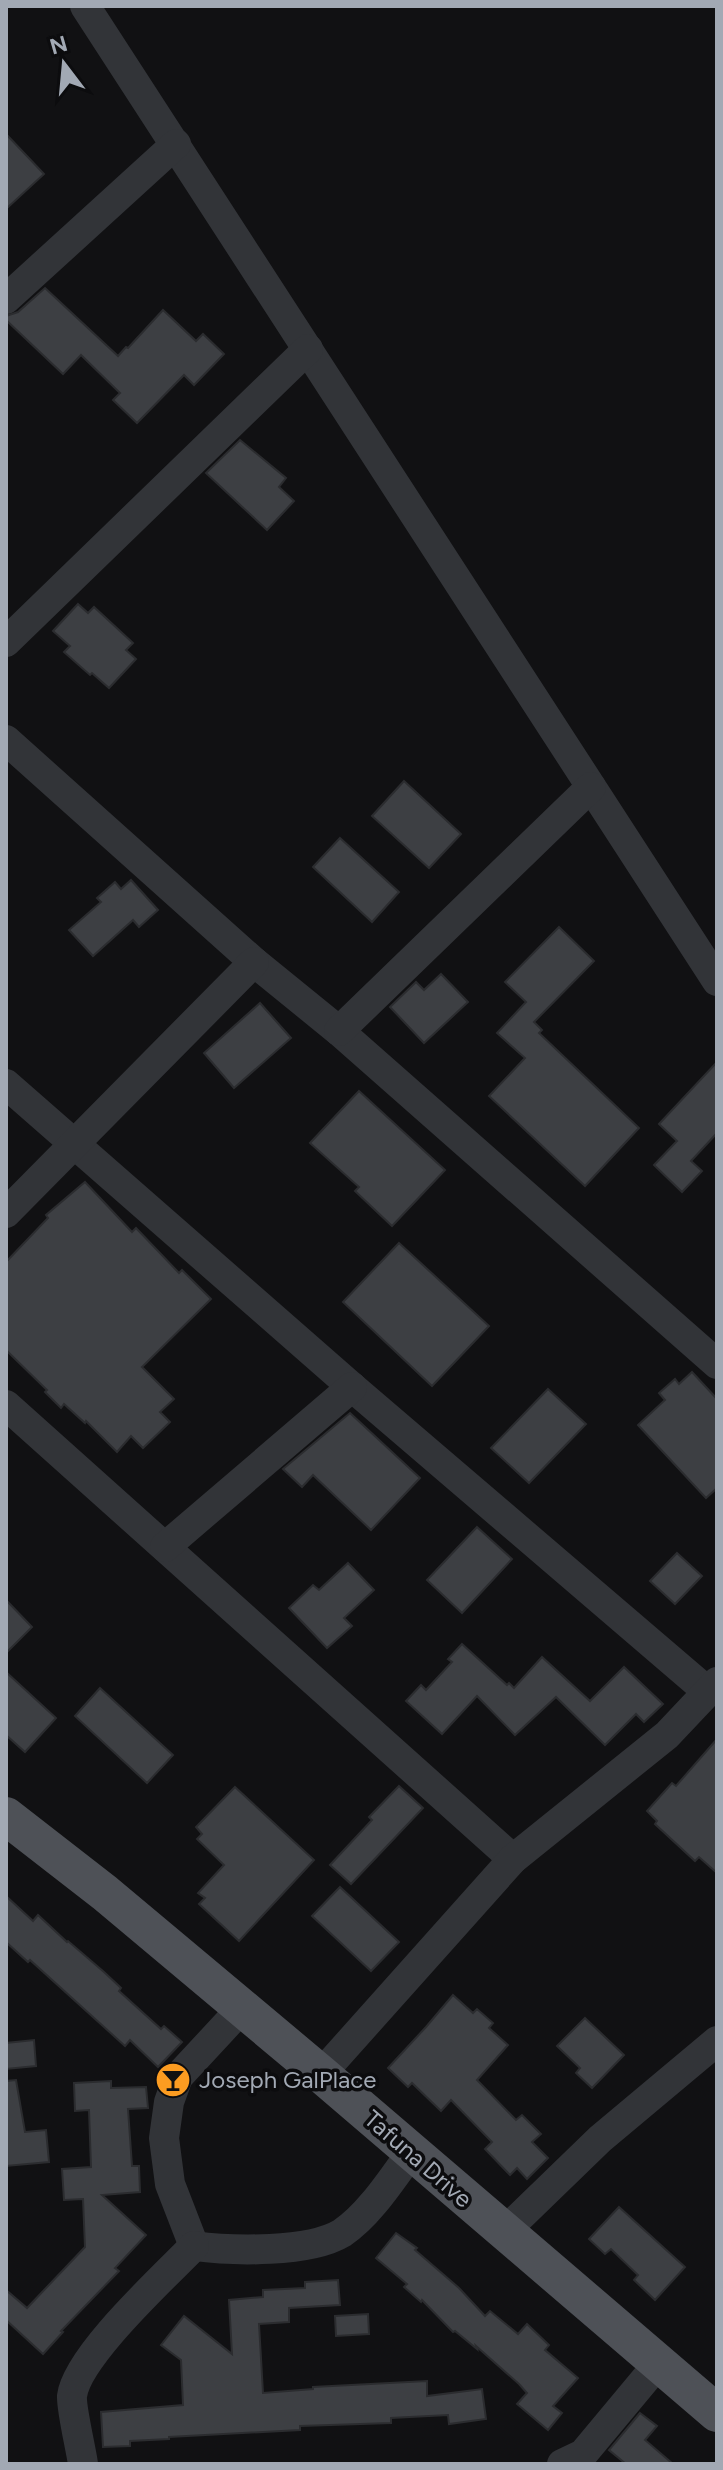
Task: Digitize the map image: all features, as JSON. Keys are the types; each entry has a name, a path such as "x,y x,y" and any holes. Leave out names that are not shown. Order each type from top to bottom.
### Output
{"main road":[{"name":"Tafuna Drive","path":"8,1821 105,1893 717,2413"}],"street":[{"path":"85,6 717,981"},
{"path":"6,299 176,144"},
{"path":"6,642 308,349"},
{"path":"6,740 254,962 339,1031 717,1364"},
{"path":"339,1031 591,787"},
{"path":"6,1213 254,962"},
{"path":"6,1084 352,1387 712,1686 667,1735 513,1859 321,2074"},
{"path":"165,1547 352,1387"},
{"path":"6,1405 513,1859"},
{"path":"194,2246 170,2184 164,2138 169,2102 178,2077 242,2008"},
{"path":"503,2233 600,2139 717,2041"},
{"path":"194,2246 222,2249 316,2244 342,2232 373,2204 411,2153"},
{"path":"83,2464 72,2396 82,2373 98,2347 194,2246"},
{"path":"562,2464 583,2454 658,2364"}],"building":[{"path":"6,134 44,174 6,209"},
{"path":"45,288 118,356 163,310 196,341 203,334 224,354 194,385 184,375 137,423 113,400 120,393 81,355 63,374 6,320 6,316 18,312"},
{"path":"240,440 286,478 279,487 294,501 267,530 206,473"},
{"path":"78,604 88,613 94,607 133,643 126,650 136,659 109,688 64,652 70,646 53,631"},
{"path":"404,781 461,834 429,868 372,816"},
{"path":"340,838 399,892 372,922 313,867"},
{"path":"131,880 158,910 139,927 133,920 93,956 69,930 101,902 97,898 115,882 121,889"},
{"path":"559,927 594,961 534,1022 542,1030 539,1033 639,1128 585,1186 489,1096 525,1058 497,1033 526,1002 505,982"},
{"path":"441,974 468,1002 424,1043 390,1007 416,982 424,990"},
{"path":"260,1003 291,1038 234,1088 204,1053"},
{"path":"717,1062 717,1133 691,1161 702,1171 682,1192 654,1165 677,1141 659,1124"},
{"path":"359,1091 445,1170 392,1226 355,1191 359,1187 310,1143"},
{"path":"85,1182 132,1232 136,1228 179,1273 182,1270 211,1299 142,1367 174,1399 160,1412 170,1422 143,1448 131,1436 117,1452 86,1421 64,1404 61,1408 6,1350 6,1262 48,1218 46,1215"},
{"path":"399,1243 489,1326 432,1386 343,1302"},
{"path":"692,1372 717,1399 717,1488 706,1498 638,1425 665,1400 659,1393 675,1379 679,1384"},
{"path":"548,1389 586,1424 529,1483 491,1448"},
{"path":"350,1413 420,1478 371,1530 313,1475 302,1487 283,1469"},
{"path":"477,1527 512,1559 462,1613 427,1580"},
{"path":"677,1553 702,1576 675,1604 650,1581"},
{"path":"348,1563 374,1590 344,1618 352,1626 327,1648 289,1608 313,1585 319,1590"},
{"path":"6,1600 32,1627 6,1653"},
{"path":"462,1644 514,1688 542,1657 590,1701 624,1667 663,1704 644,1722 636,1714 605,1745 556,1697 515,1735 477,1696 442,1734 406,1701 421,1685 426,1690 452,1662 448,1659"},
{"path":"6,1672 56,1718 25,1752 6,1735"},
{"path":"100,1688 173,1755 147,1783 75,1716"},
{"path":"717,1739 717,1873 699,1857 695,1861 655,1824 657,1821 647,1811 672,1783 676,1786"},
{"path":"399,1786 423,1808 351,1884 330,1865"},
{"path":"235,1787 314,1860 239,1941 199,1904 205,1898 198,1893 224,1865 197,1839 202,1834 196,1827"},
{"path":"340,1887 399,1942 371,1971 312,1916"},
{"path":"6,1896 33,1921 38,1915 104,1972 121,1988 119,1991 161,2029 164,2026 182,2042 158,2067 130,2040 125,2046 6,1942"},
{"path":"453,1995 473,2013 477,2009 493,2023 489,2028 508,2045 477,2080 516,2120 522,2115 541,2134 532,2142 548,2158 527,2179 517,2168 510,2175 485,2149 492,2142 451,2100 441,2111 412,2083 408,2087 388,2068"},
{"path":"585,2018 624,2055 592,2088 576,2073 580,2068 557,2046"},
{"path":"34,2040 36,2066 6,2069 6,2043"},
{"path":"16,2080 25,2132 46,2130 49,2162 6,2166 6,2081"},
{"path":"111,2081 111,2088 146,2087 148,2108 128,2109 132,2166 139,2166 140,2192 102,2195 146,2235 115,2268 119,2271 43,2354 6,2320 6,2290 27,2308 85,2247 83,2199 64,2200 62,2169 91,2167 89,2110 75,2111 74,2083"},
{"path":"619,2207 685,2267 655,2300 634,2280 638,2275 611,2249 605,2254 589,2239"},
{"path":"396,2233 417,2248 415,2250 459,2288 485,2316 490,2311 518,2334 527,2324 549,2345 545,2350 578,2378 553,2406 562,2413 548,2430 517,2404 527,2393 519,2384 476,2346 477,2349 453,2332 422,2300 404,2287 407,2284 376,2258"},
{"path":"338,2280 340,2305 289,2308 289,2322 259,2324 263,2393 427,2381 427,2396 482,2389 486,2419 449,2424 448,2415 391,2418 391,2423 300,2426 300,2430 169,2437 130,2441 130,2446 103,2447 101,2412 183,2405 181,2360 161,2345 184,2316 232,2354 229,2300 263,2297 263,2290 305,2288 305,2282"},
{"path":"368,2314 369,2334 336,2336 335,2316"},
{"path":"640,2413 657,2426 645,2440 673,2464 626,2464 609,2450"}],"place":[{"name":"Joseph GalPlace","path":"173,2080"}]}
